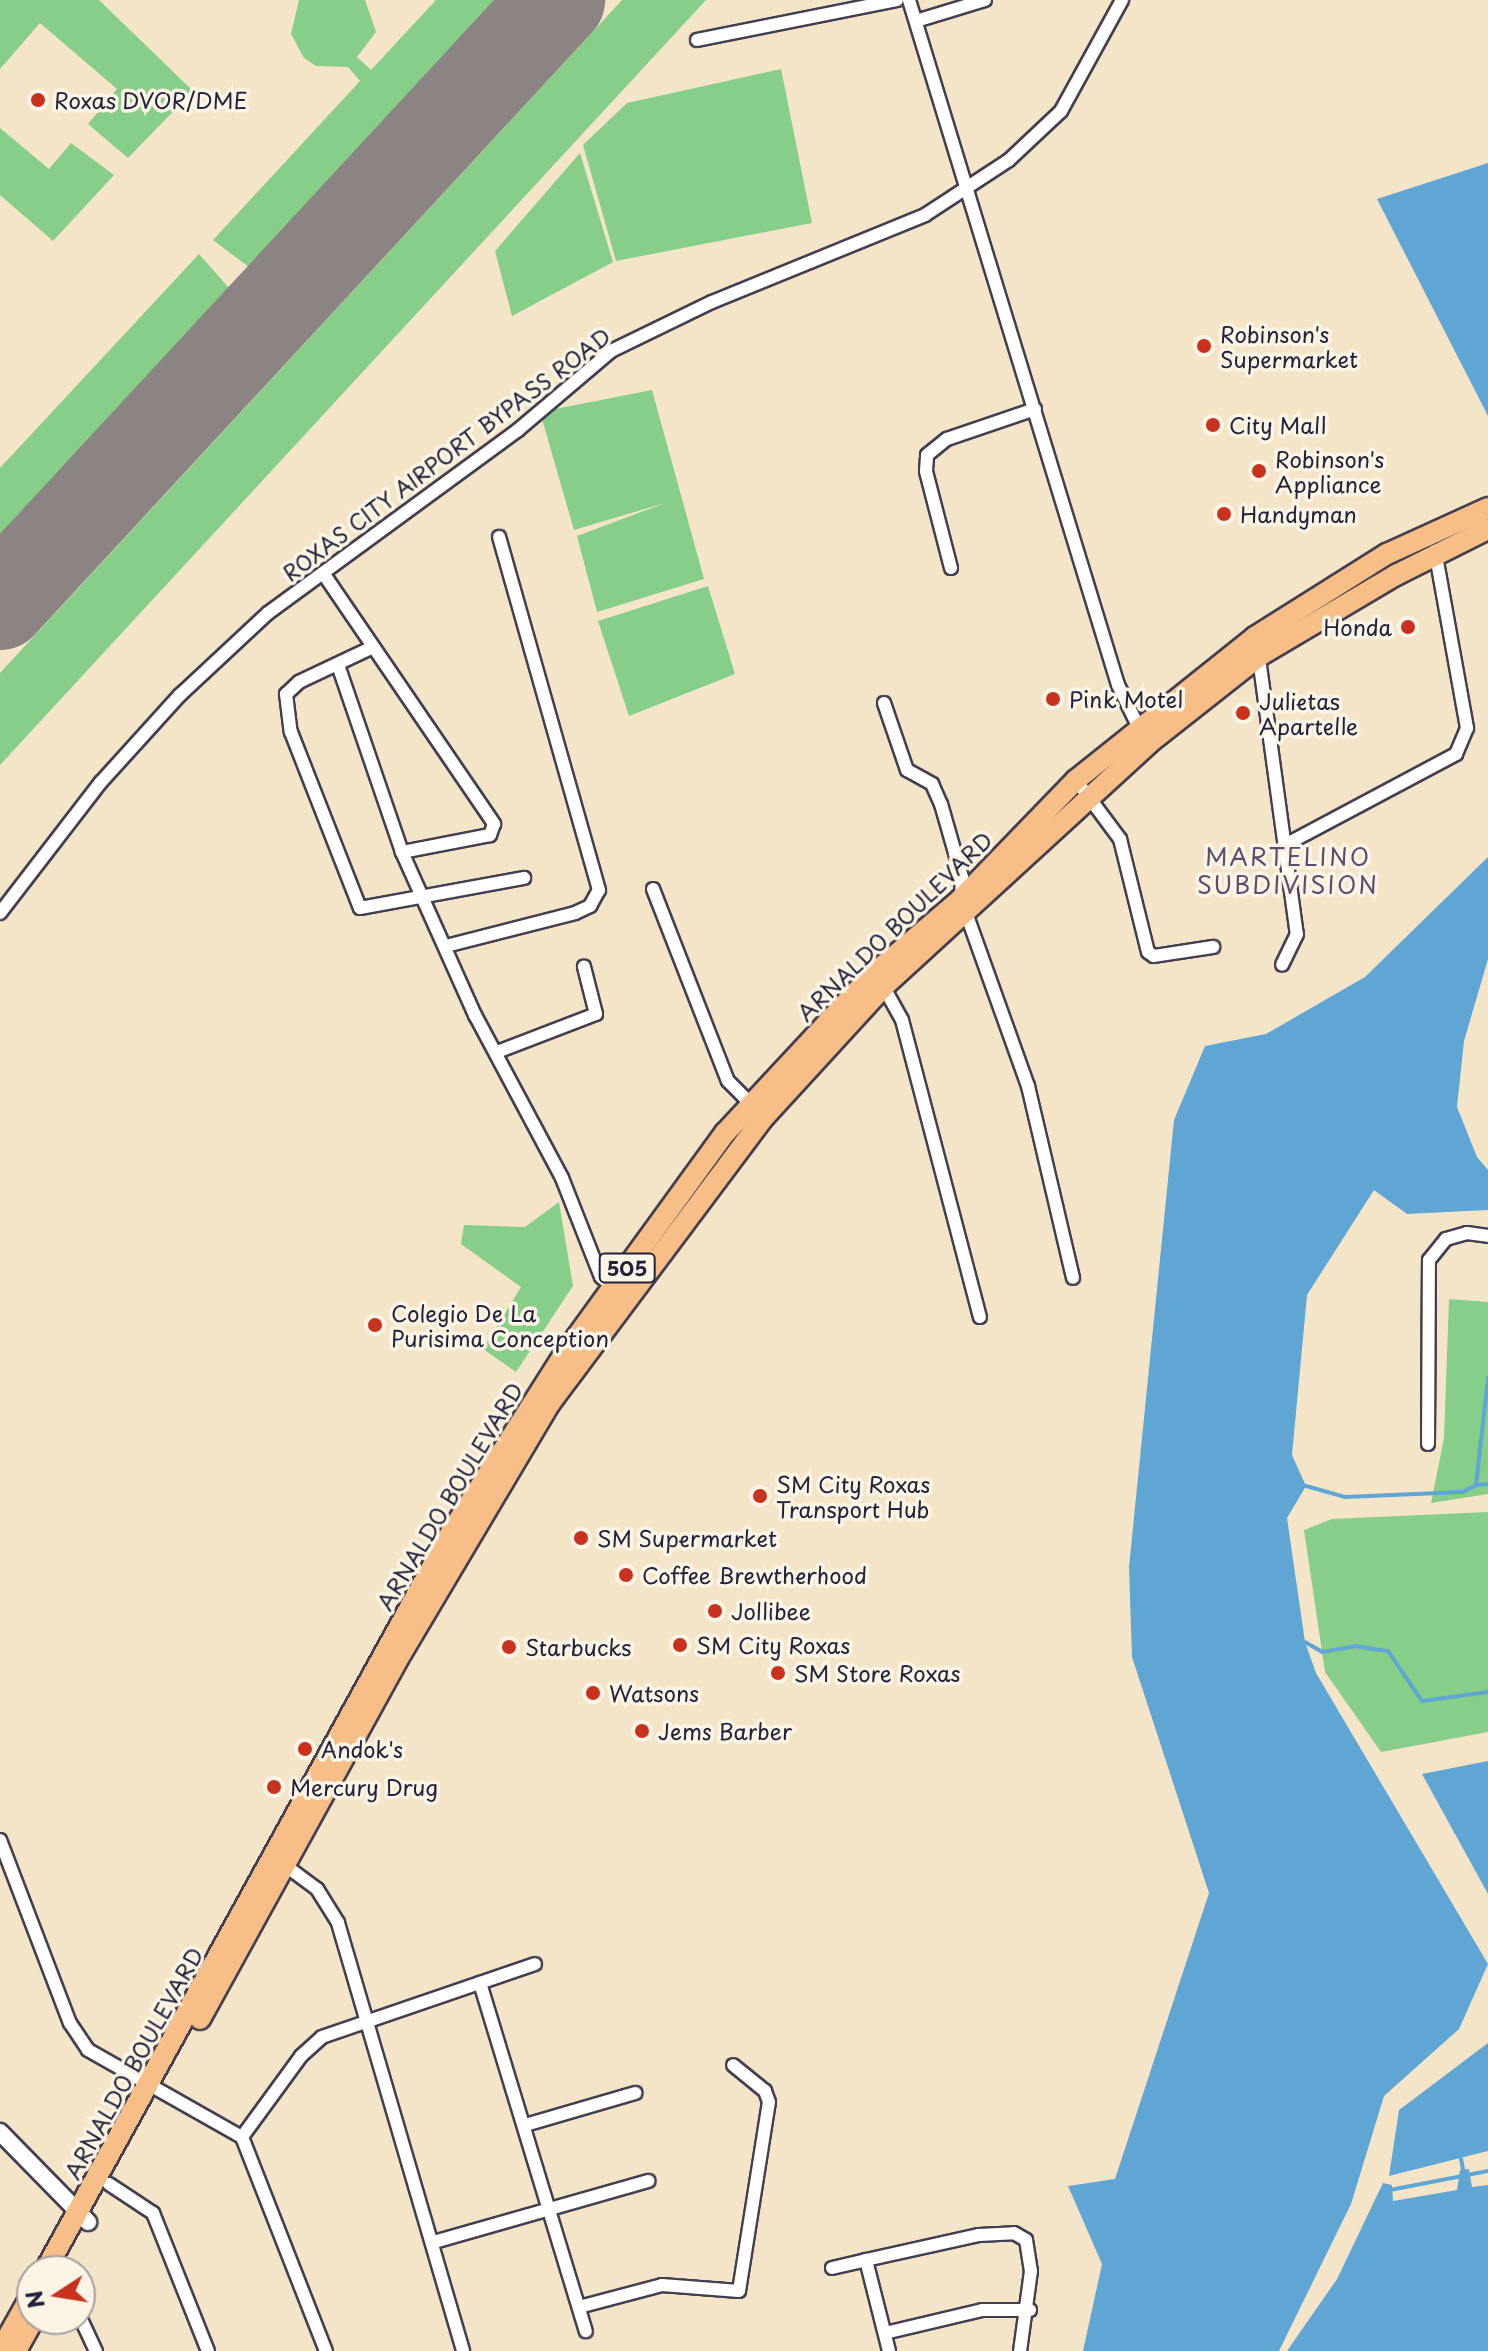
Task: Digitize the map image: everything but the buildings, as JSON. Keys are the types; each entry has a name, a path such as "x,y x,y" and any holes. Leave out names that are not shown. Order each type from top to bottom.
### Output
{"highway":[{"name":"ARNALDO BOULEVARD","path":"604,1313 613,1287 757,1111 878,980 964,904 1082,788 1257,646 1428,533 1488,508"},
{"name":"ARNALDO BOULEVARD","path":"1257,646 1435,553 1488,529"},
{"name":"ARNALDO BOULEVARD","path":"68,2255 83,2217 459,1536 604,1313 757,1111"},
{"name":"ARNALDO BOULEVARD","path":"56,2255 109,2184 155,2089"}],"street":[{"path":"697,40 897,0"},
{"path":"909,0 1118,685 1144,736"},
{"path":"916,21 985,0"},
{"name":"ROXAS CITY AIRPORT BYPASS ROAD","path":"0,913 101,782 180,695 268,613 518,430 611,351 712,302 925,215 1009,160 1061,111 1122,0"},
{"path":"951,568 926,471 927,455 947,439 1035,409"},
{"path":"1285,845 1456,754 1467,728 1435,553 1428,533"},
{"path":"446,946 575,913 590,906 599,890 499,537"},
{"path":"323,573 494,824 490,835 402,852"},
{"path":"1257,646 1297,934 1282,965"},
{"path":"373,647 286,694 291,732 360,908 427,899 524,878"},
{"path":"338,665 402,852 427,899 497,1052 562,1178 601,1277 613,1287"},
{"path":"884,703 907,770 932,784 941,804 962,877 964,904 1028,1086 1073,1278"},
{"path":"1082,788 1120,839 1148,952 1154,956 1213,947"},
{"path":"653,889 728,1081 757,1111"},
{"path":"497,1052 596,1014 584,967"},
{"path":"878,980 902,1020 980,1317"},
{"path":"1428,1444 1429,1260 1446,1239 1467,1233 1488,1236"},
{"path":"0,1840 70,2023 88,2050 242,2137 326,2351"},
{"path":"278,1861 317,1889 338,1923 434,2242 463,2351"},
{"path":"242,2137 301,2056 322,2037 367,2019 535,1964"},
{"path":"480,1983 586,2331"},
{"path":"579,2307 662,2285 739,2291 769,2102 765,2091 733,2065"},
{"path":"525,2125 635,2093"},
{"path":"0,2132 83,2217"},
{"path":"434,2242 648,2181"},
{"path":"109,2184 153,2213 208,2351"},
{"path":"832,2268 979,2235 1014,2233 1026,2240 1030,2310 1020,2351"},
{"path":"866,2260 889,2351"},
{"path":"885,2333 982,2310 1030,2310"}],"green space":[{"path":"0,0 99,0 193,91 128,158 88,124 117,89 40,23 0,69"},
{"path":"299,0 365,0 376,32 357,57 371,70 436,0 495,0 249,267 213,240 360,81 348,67 316,66 304,58 291,34"},
{"path":"622,0 706,0 0,765 0,673"},
{"path":"781,69 812,223 616,261 583,145 627,103"},
{"path":"0,128 49,169 71,143 114,175 53,241 0,195"},
{"path":"580,153 613,262 512,316 495,251"},
{"path":"199,254 229,288 0,536 0,468"},
{"path":"652,390 704,579 597,612 577,536 665,503 574,530 540,412"},
{"path":"708,586 735,674 629,716 598,621"},
{"path":"559,1202 573,1286 516,1372 483,1349 521,1287 461,1244 464,1225 525,1227"},
{"path":"1449,1299 1488,1302 1488,1494 1431,1503 1444,1438"},
{"path":"1488,1512 1488,1732 1381,1752 1325,1672 1304,1530 1332,1519"}],"water":[{"path":"1488,163 1488,416 1377,199"},
{"path":"1488,857 1488,959 1464,1041 1457,1107 1477,1157 1488,1170 1488,1210 1407,1214 1374,1190 1307,1295 1292,1455 1306,1486 1287,1518 1305,1642 1316,1673 1488,1964 1459,2029 1384,2096 1351,2204 1279,2351 1083,2351 1102,2264 1068,2186 1115,2179 1209,1893 1132,1657 1129,1567 1174,1120 1205,1046 1266,1034 1365,977"},
{"path":"1488,1761 1488,1894 1422,1774"},
{"path":"1488,2043 1488,2151 1389,2176 1399,2110"},
{"path":"1469,2169 1472,2187 1488,2185 1488,2351 1287,2351 1337,2279 1383,2183 1392,2185 1393,2201 1457,2190 1460,2170"}],"waterway":[{"path":"1306,1486 1345,1497 1463,1492 1476,1485 1488,1378"},
{"path":"1476,1485 1488,1484"},
{"path":"1305,1642 1322,1652 1355,1646 1388,1651 1422,1701 1488,1692"},
{"path":"1461,2159 1464,2174"},
{"path":"1390,2190 1488,2171"}],"runway":[{"path":"0,603 558,0"}],"place":[{"name":"Roxas DVOR/DME","path":"38,100"},
{"name":"Robinson's Supermarket","path":"1204,346"},
{"name":"City Mall","path":"1213,425"},
{"name":"Robinson's Appliance","path":"1259,471"},
{"name":"Handyman","path":"1224,514"},
{"name":"Honda","path":"1408,627"},
{"name":"Pink Motel","path":"1053,699"},
{"name":"Julietas Apartelle","path":"1243,713"},
{"name":"Colegio De La Purisima Conception","path":"375,1325"},
{"name":"SM City Roxas Transport Hub","path":"760,1496"},
{"name":"SM Supermarket","path":"581,1538"},
{"name":"Coffee Brewtherhood","path":"626,1575"},
{"name":"Jollibee","path":"715,1611"},
{"name":"SM City Roxas","path":"680,1645"},
{"name":"Starbucks","path":"509,1647"},
{"name":"SM Store Roxas","path":"778,1673"},
{"name":"Watsons","path":"593,1693"},
{"name":"Jems Barber","path":"642,1731"},
{"name":"Andok's","path":"305,1749"},
{"name":"Mercury Drug","path":"274,1787"}],"district":[{"name":"MARTELINO SUBDIVISION","path":"1288,871"}]}
